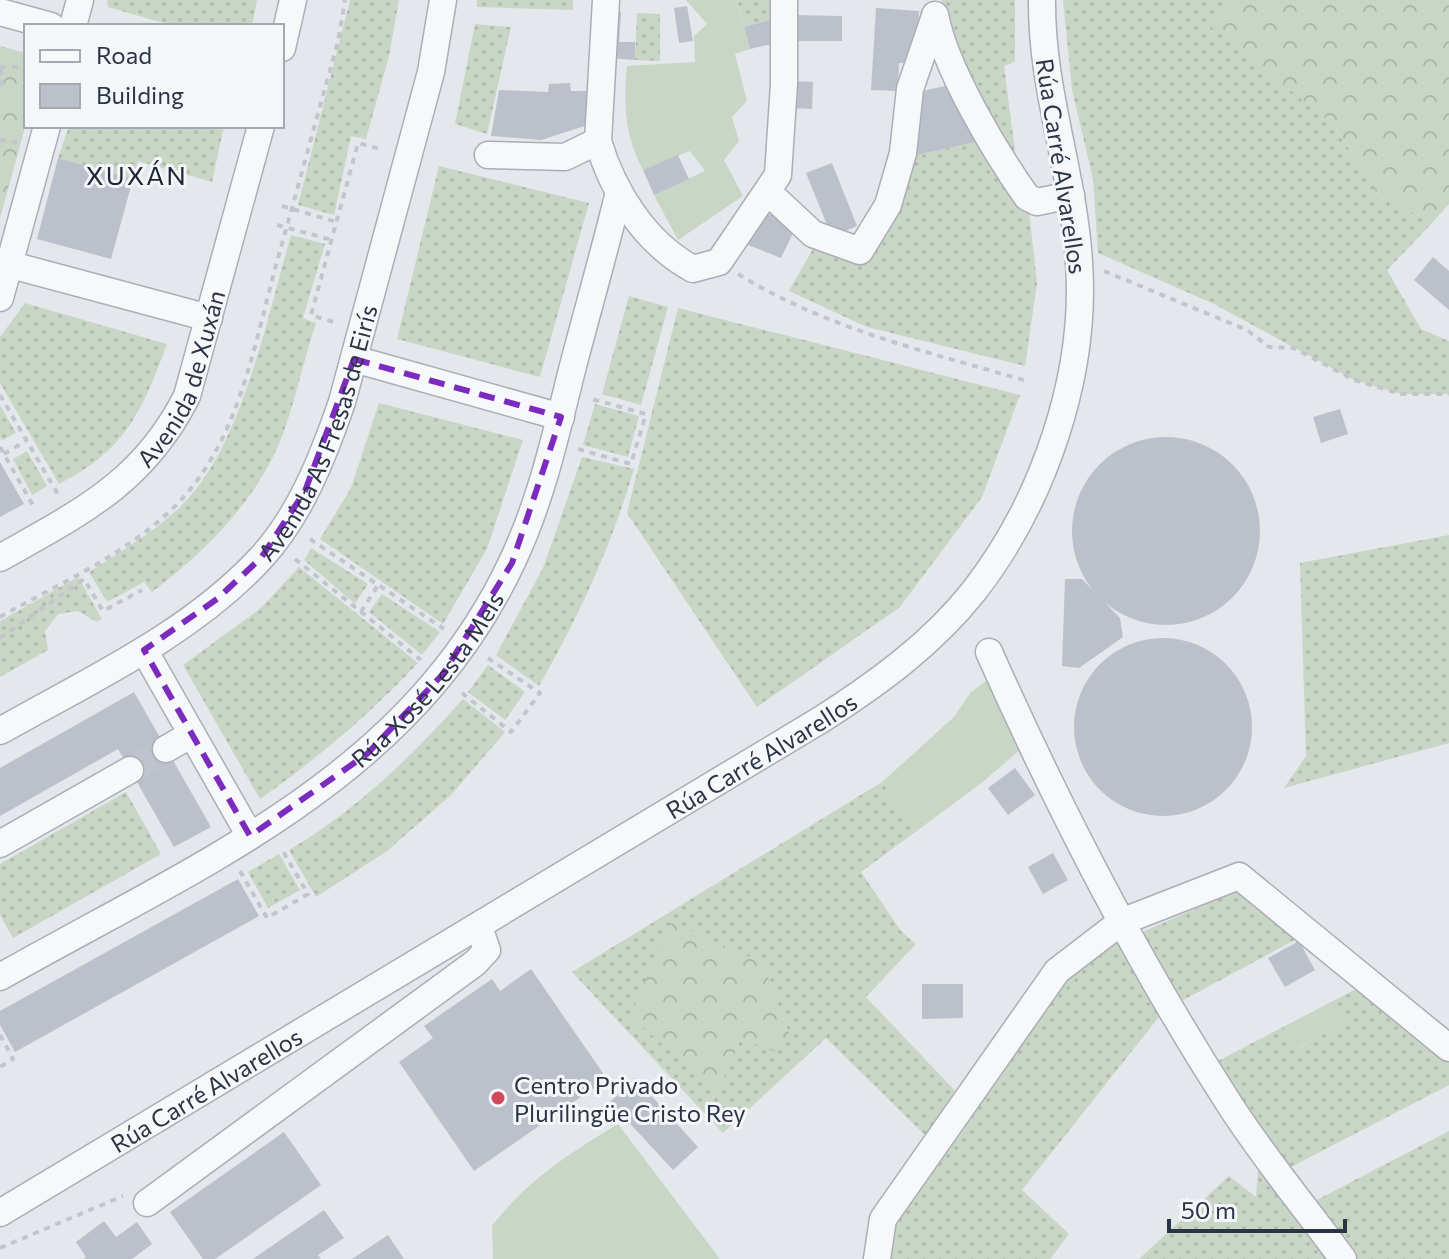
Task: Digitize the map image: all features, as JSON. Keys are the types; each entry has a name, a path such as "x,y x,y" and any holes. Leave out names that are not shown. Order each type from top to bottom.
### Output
{"street":[{"path":"74,24 80,0"},
{"path":"284,39 293,0"},
{"name":"Avenida As Fresas de Eirís","path":"0,731 144,650 217,599 261,558 285,525 325,451 354,359 431,72 443,0"},
{"path":"606,0 598,141 618,196 673,258 693,269 719,262 778,175 784,84 784,0"},
{"name":"Rúa Carré Alvarellos","path":"0,1213 479,927 871,687 915,653 974,591 1011,533 1052,443 1073,357 1079,262 1071,195 1048,92 1042,0"},
{"path":"768,192 813,234 860,251 888,205 903,153 910,89 934,8"},
{"path":"934,8 940,38 976,110 1027,197 1037,202 1071,195"},
{"path":"0,12 44,24"},
{"name":"Avenida de Xuxán","path":"0,558 87,508 127,480 171,427 187,396 260,128"},
{"path":"0,298 37,134"},
{"path":"488,155 565,157 598,141"},
{"name":"Rúa Xosé Lesta Meis","path":"0,977 250,836 332,783 400,724 443,674 484,614 512,563 542,487 618,196"},
{"path":"6,263 209,318"},
{"path":"354,359 561,417"},
{"path":"144,650 250,836"},
{"path":"989,652 1033,755 1121,922 1229,1104 1343,1259"},
{"path":"166,749 192,734"},
{"path":"0,844 130,770"},
{"path":"877,1259 883,1219 1057,971 1121,922 1239,876 1449,1048"},
{"path":"139,1198 475,963 487,950 479,927"}],"path":[{"path":"0,93 3,77 0,68 24,67"},
{"path":"0,142 37,134"},
{"path":"333,322 311,315 358,143 380,149"},
{"path":"282,206 337,222"},
{"path":"277,225 332,240"},
{"path":"719,262 764,290 847,329 1027,381"},
{"path":"1079,262 1247,330 1269,347 1294,348 1354,380 1401,394 1449,394"},
{"path":"0,395 59,496"},
{"path":"578,449 631,464 646,414 592,399"},
{"path":"4,454 27,441"},
{"path":"0,447 35,509"},
{"path":"310,539 445,630"},
{"path":"295,559 422,661"},
{"path":"0,638 84,579 103,611 142,590"},
{"path":"361,612 378,585"},
{"path":"462,693 511,732 540,693 488,658"},
{"path":"240,871 267,918 308,894 281,848"},
{"path":"0,1035 13,1059 0,1067"},
{"path":"0,1248 139,1198"}],"highlighted area":[{"path":"354,359 561,417 512,563 443,674 367,754 250,836 144,650 217,599 261,558 305,491"}],"green space":[{"path":"107,0 257,0 252,24 167,24 108,7"},
{"path":"350,0 399,0 389,56 366,139 351,136 334,215 298,205"},
{"path":"477,0 573,0 573,10 477,7"},
{"path":"686,0 736,0 750,49 735,54 747,101 732,117 739,141 724,160 743,196 678,240 654,195 705,171 690,151 643,170 632,145 625,93 627,66 695,62 694,36 707,24"},
{"path":"736,0 775,0 770,20 744,27"},
{"path":"941,0 1015,0 1015,62 1004,66 1017,167 951,37"},
{"path":"1063,0 1233,0 1212,27 1334,125 1380,198 1433,222 1387,270 1421,329 1449,341 1449,394 1401,394 1354,380 1214,304 1098,253 1093,179 1072,90"},
{"path":"1231,0 1449,0 1449,204 1433,222 1380,198 1334,125 1211,27"},
{"path":"637,13 660,14 660,61 635,60"},
{"path":"475,24 511,27 487,134 455,124"},
{"path":"0,46 24,52 25,128 0,218"},
{"path":"68,128 224,128 212,182 138,161 133,179 58,158"},
{"path":"985,140 1029,211 1037,283 1025,366 867,327 789,291 814,247 862,258 907,157"},
{"path":"439,166 589,203 540,377 397,339"},
{"path":"291,235 325,244 303,318 316,323 288,420 272,458 245,502 192,559 152,592 144,582 107,602 89,572 173,514 204,479 222,449 262,340"},
{"path":"629,296 668,307 641,405 602,394"},
{"path":"25,303 167,344 140,409 129,426 101,457 59,484 0,383 0,337"},
{"path":"678,308 1020,395 982,497 900,607 757,707 627,513"},
{"path":"379,403 523,440 487,549 443,624 320,539 351,488"},
{"path":"595,404 639,416 628,457 583,445"},
{"path":"0,405 16,433 2,441 0,437"},
{"path":"27,451 47,486 32,495 13,459"},
{"path":"582,457 634,469 593,580 539,686 496,655 543,568"},
{"path":"1449,535 1449,743 1284,788 1306,756 1300,563"},
{"path":"311,548 368,584 355,604 304,560"},
{"path":"299,567 418,663 342,735 260,799 183,665 261,608"},
{"path":"78,577 102,619 97,622 78,611 58,614 45,631 48,650 0,677 0,621"},
{"path":"382,594 440,632 422,655 369,612"},
{"path":"488,665 525,692 505,720 468,692"},
{"path":"990,678 1021,749 914,833 882,782 954,717 971,692"},
{"path":"463,699 505,732 451,795 387,851 316,897 289,850 338,818 382,781"},
{"path":"882,782 914,833 861,872 901,931 916,944 866,997 959,1095 930,1140 826,1038 723,1133 572,972"},
{"path":"126,792 161,854 13,938 0,915 0,864"},
{"path":"279,854 300,890 268,908 248,872"},
{"path":"1241,889 1302,936 1176,1004 1140,933"},
{"path":"670,921 763,963 791,1038 776,1052 741,1039 718,1092 630,1017"},
{"path":"1121,938 1162,1013 1022,1190 1069,1234 1050,1259 885,1259 892,1220 1023,1037 1067,980"},
{"path":"1360,987 1449,1061 1449,1085 1289,1168 1214,1063 1283,1027 1298,1049 1346,1021 1335,1000"},
{"path":"1335,1000 1347,1021 1297,1049 1283,1027"},
{"path":"618,1124 720,1259 493,1259 492,1226 505,1210 550,1169"},
{"path":"1449,1131 1449,1259 1350,1259 1313,1202"},
{"path":"1259,1157 1336,1259 1139,1259 1229,1176 1256,1197"}],"building":[{"path":"687,6 693,41 679,43 674,8"},
{"path":"876,8 919,11 917,64 899,63 898,91 871,90"},
{"path":"614,12 621,12 619,42 635,42 635,60 609,58"},
{"path":"790,15 842,16 842,41 790,41"},
{"path":"770,20 776,43 750,49 744,27"},
{"path":"794,81 813,82 812,109 793,108"},
{"path":"570,83 571,91 589,91 588,125 541,140 491,136 499,90 548,92 549,84"},
{"path":"958,83 985,140 907,157 914,93"},
{"path":"678,155 689,179 654,195 643,170"},
{"path":"58,158 133,179 111,259 37,239"},
{"path":"832,163 857,226 832,237 806,173"},
{"path":"771,214 797,225 781,258 748,245 759,218"},
{"path":"1433,257 1449,271 1449,310 1414,280"},
{"path":"1340,409 1348,434 1321,443 1313,417"},
{"path":"1166,437 1202,445 1232,465 1252,495 1260,531 1252,567 1232,597 1202,617 1166,625 1130,617 1100,597 1080,567 1072,531 1080,495 1100,465 1130,445"},
{"path":"0,462 24,504 0,517"},
{"path":"1065,579 1082,579 1120,618 1123,637 1079,668 1062,666"},
{"path":"1163,638 1197,644 1226,664 1246,693 1252,727 1246,761 1226,790 1197,810 1163,816 1129,810 1100,790 1080,761 1074,727 1080,693 1100,664 1129,644"},
{"path":"134,692 211,827 174,847 118,749 0,816 0,768"},
{"path":"1015,768 1035,795 1008,815 988,788"},
{"path":"1053,853 1068,880 1043,894 1028,867"},
{"path":"238,879 259,916 15,1052 0,1025 0,1011"},
{"path":"1299,941 1315,970 1285,987 1268,958"},
{"path":"531,969 607,1079 474,1171 399,1062 433,1038 424,1026 492,979 500,991"},
{"path":"922,984 963,984 963,1018 922,1019"},
{"path":"635,1078 698,1147 673,1170 610,1102"},
{"path":"284,1132 321,1185 215,1259 203,1259 170,1212"},
{"path":"324,1210 344,1238 318,1255 321,1259 253,1259"},
{"path":"104,1221 116,1237 137,1222 152,1244 132,1259 83,1259 86,1257 76,1242"},
{"path":"388,1235 404,1259 352,1259"}],"tunnel":[{"path":"130,770 166,749"}],"place":[{"name":"Centro Privado Plurilingüe Cristo Rey","path":"498,1098"}],"district":[{"name":"XUXÁN","path":"137,174"}]}
